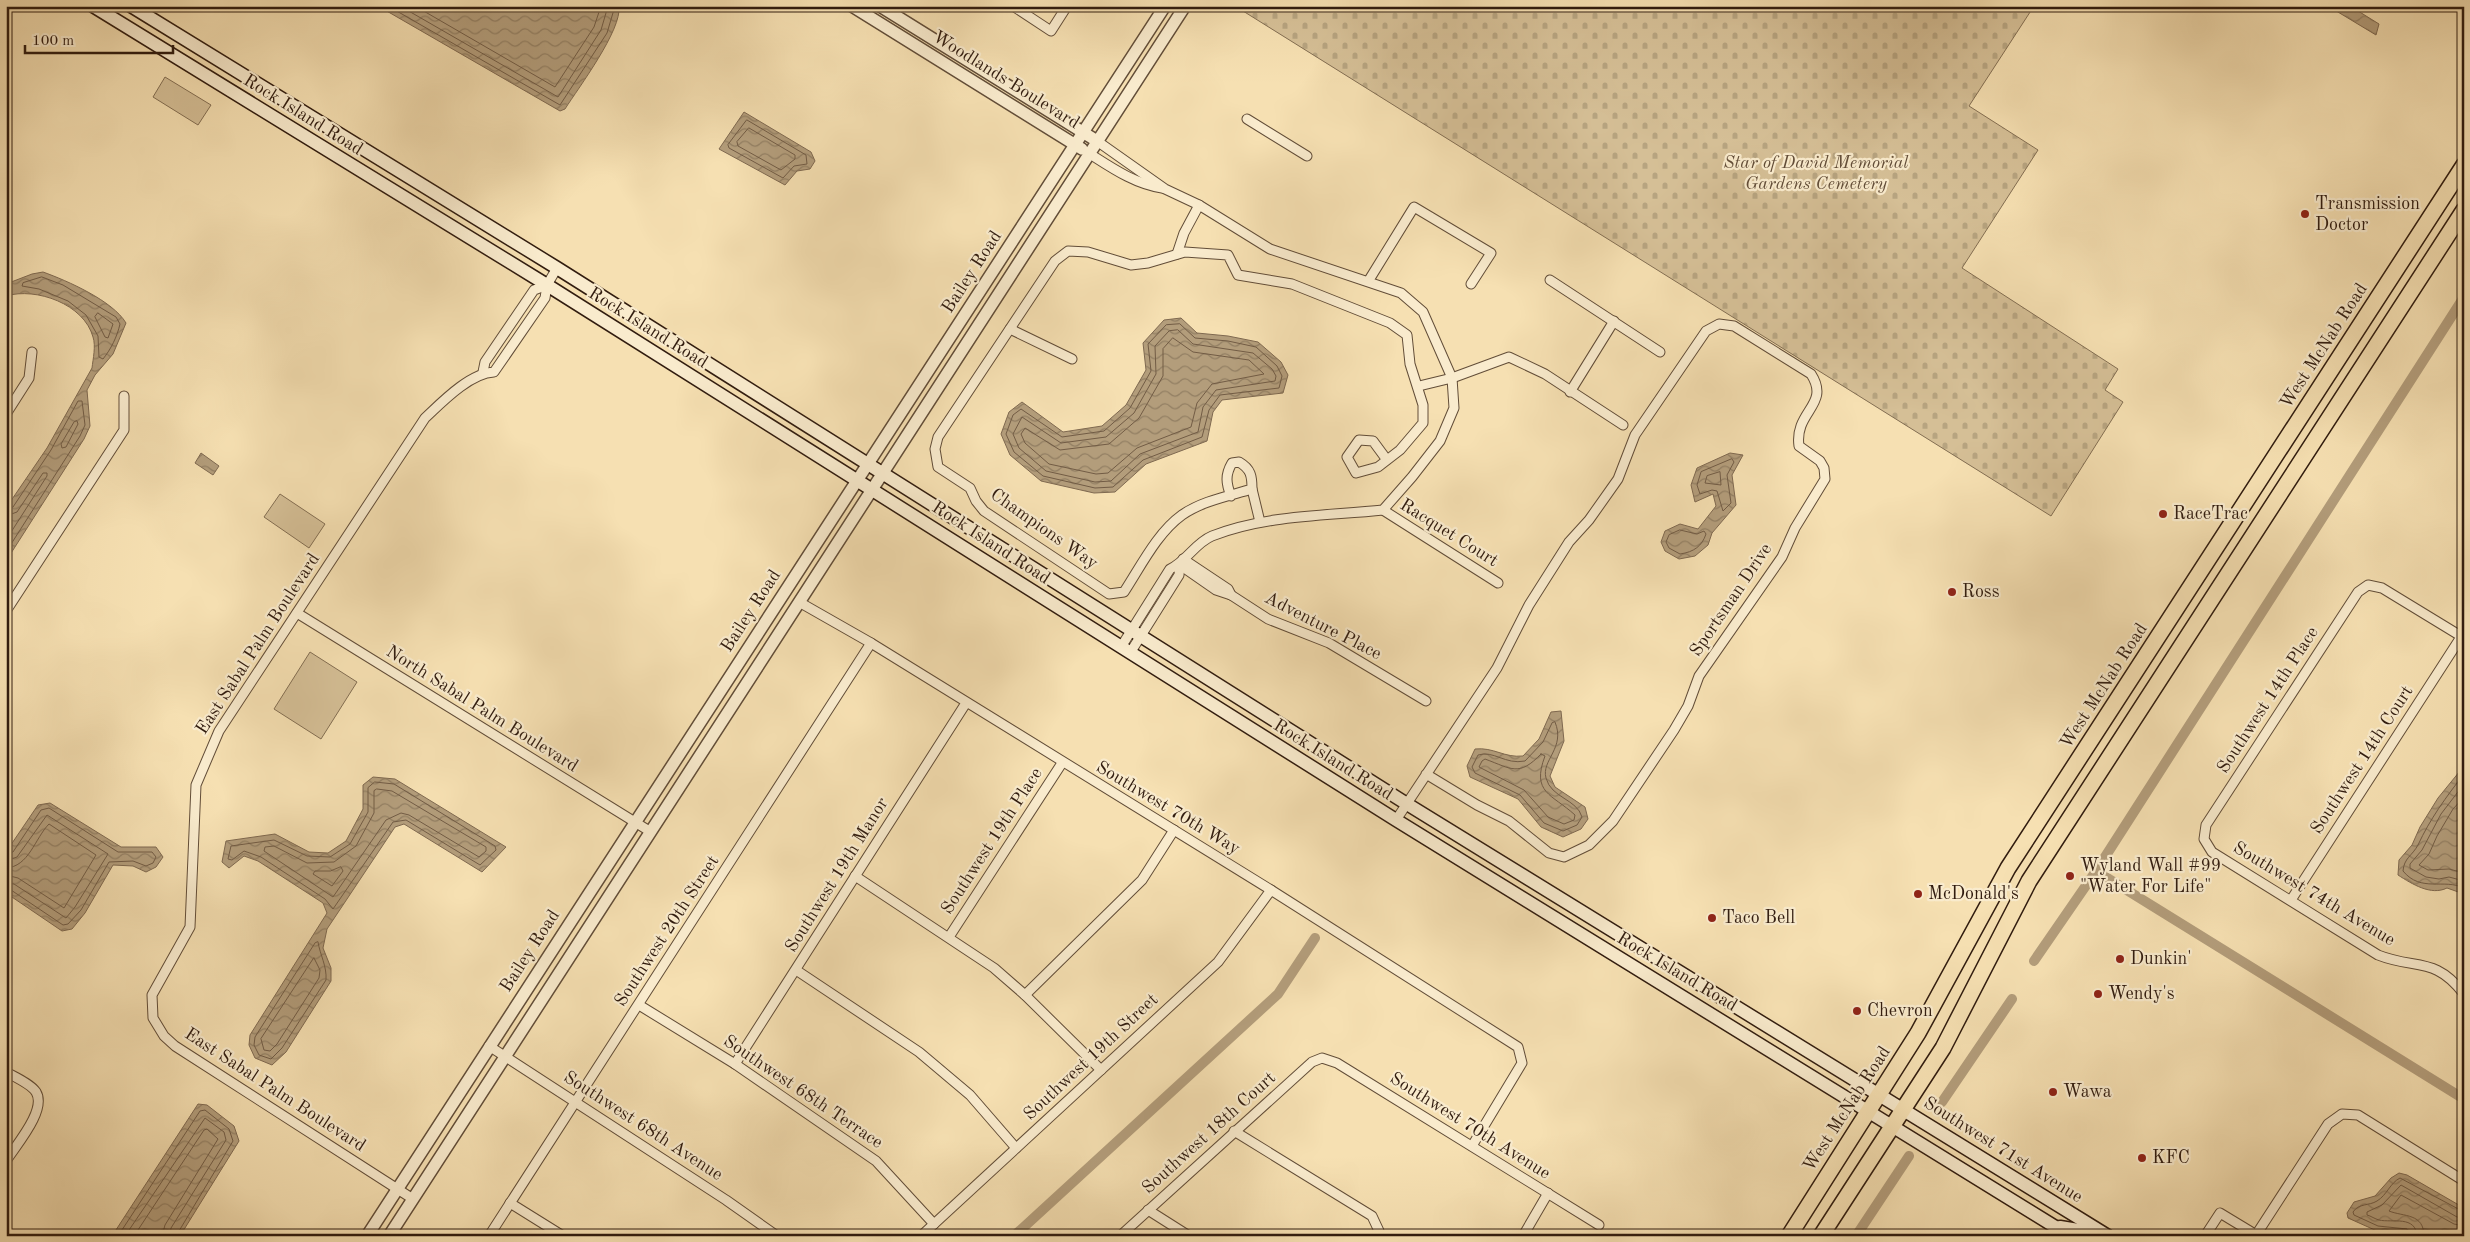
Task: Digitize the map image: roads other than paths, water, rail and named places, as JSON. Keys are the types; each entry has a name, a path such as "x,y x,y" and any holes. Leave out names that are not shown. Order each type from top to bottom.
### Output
{"main road":[{"name":"Rock Island Road","path":"93,6 547,285 1396,820 1869,1110"},
{"name":"Rock Island Road","path":"131,6 557,268 1407,804 1880,1093"},
{"name":"West McNab Road","path":"1788,1236 1918,1033 2008,868 2464,165"},
{"path":"1821,1236 1943,1048 2029,881 2464,210"},
{"name":"Southwest 71st Avenue","path":"1880,1093 2108,1236"},
{"path":"1869,1110 2070,1236"},
{"path":"2053,1225 2078,1230 2088,1236"}],"street":[{"name":"Woodlands Boulevard","path":"852,6 1090,154"},
{"name":"Woodlands Boulevard","path":"880,6 1097,141"},
{"path":"1013,6 1050,30 1066,6"},
{"name":"Bailey Road","path":"366,1236 1165,6"},
{"name":"Bailey Road","path":"389,1236 1185,6"},
{"path":"1247,119 1307,156"},
{"path":"1097,141 1165,189 1199,205 1270,248 1342,274 1369,280 1401,293 1423,312 1452,378 1454,408 1440,441 1383,510 1260,522 1210,537 1182,562 1170,569 1137,633 1125,650"},
{"path":"1090,154 1134,179 1150,186 1165,189"},
{"path":"1177,254 1184,233 1199,205"},
{"path":"1369,280 1414,207 1491,253 1471,284"},
{"name":"Champions Way","path":"1252,489 1206,503 1183,514 1162,533 1124,592 1110,594 984,511 976,501 970,488 938,467 935,449 938,437 1055,261 1068,251 1088,252 1131,265 1185,252 1228,255 1238,275 1292,284 1390,323 1407,335 1410,364 1419,386 1423,405 1423,423 1400,450 1387,460"},
{"name":"East Sabal Palm Boulevard","path":"413,1199 175,1046 164,1036 153,1018 152,995 190,927 196,784 218,731 297,613 393,463 425,418 445,398 483,372 494,372 545,298 547,285 557,268"},
{"path":"1550,280 1660,352"},
{"name":"East Sabal Palm Boulevard","path":"483,372 485,362 534,290 547,285"},
{"path":"1570,392 1614,322"},
{"name":"Sportsman Drive","path":"1396,820 1426,774 1497,668 1524,612 1569,542 1589,520 1618,479 1635,435 1706,331 1719,324 1734,326 1811,374 1818,385 1818,396 1801,421 1798,438 1799,446 1820,461 1824,468 1825,479 1795,528 1782,557 1699,676 1688,706 1678,722 1612,821 1589,845 1564,857 1549,853 1509,820 1478,805 1426,774"},
{"path":"1010,329 1072,359"},
{"path":"6,414 29,378 32,352"},
{"path":"1419,386 1452,378 1509,357 1545,374 1570,392 1624,425"},
{"path":"6,611 124,430 124,396"},
{"path":"1231,496 1226,485 1227,472 1232,463 1239,462 1247,467 1252,477 1252,489 1260,522"},
{"name":"Racquet Court","path":"1383,510 1498,583"},
{"name":"Adventure Place","path":"1182,562 1216,590 1231,595 1268,619 1329,643 1426,701"},
{"name":"Southwest 14th Place","path":"2204,839 2206,826 2358,592 2368,585 2382,588 2462,638"},
{"name":"Southwest 70th Way","path":"799,602 871,643 1062,763 1271,890 1518,1047 1522,1063 1472,1146"},
{"name":"North Sabal Palm Boulevard","path":"297,613 651,832"},
{"name":"Southwest 14th Court","path":"2291,900 2462,638"},
{"name":"Southwest 20th Street","path":"489,1236 871,643"},
{"name":"Southwest 19th Manor","path":"735,1064 966,703"},
{"name":"Southwest 19th Place","path":"948,937 1062,763"},
{"path":"1025,995 1142,880 1174,830"},
{"name":"Southwest 74th Avenue","path":"2204,839 2212,852 2378,955 2398,963 2432,967 2442,972 2464,994"},
{"path":"855,876 994,968 1025,995 1101,1070"},
{"name":"Southwest 19th Street","path":"921,1236 1218,962 1271,890"},
{"path":"796,970 918,1052 970,1095 1016,1148"},
{"name":"Southwest 68th Terrace","path":"639,1005 735,1064 876,1161 934,1224"},
{"name":"Southwest 68th Avenue","path":"489,1046 726,1200 777,1236"},
{"name":"Southwest 70th Avenue","path":"1322,1058 1336,1063 1599,1225"},
{"name":"Southwest 18th Court","path":"1120,1236 1312,1062 1322,1058"},
{"path":"6,1072 35,1090 39,1101 36,1114 6,1161"},
{"path":"2205,1236 2220,1213 2257,1235 2328,1124 2342,1114 2358,1115 2464,1181"},
{"path":"1234,1131 1372,1216 1379,1232 1378,1236"},
{"path":"1523,1236 1548,1193"},
{"path":"510,1203 563,1236"},
{"path":"1148,1210 1189,1236"}],"water":[{"path":"378,6 619,6 614,29 607,43 565,109 560,111"},
{"path":"2328,6 2350,6 2379,24 2376,35"},
{"path":"744,112 811,152 815,161 810,169 797,171 785,185 719,149"},
{"path":"43,272 77,286 101,300 120,315 126,323 113,354 95,375 87,390 90,426 84,439 6,561 6,508 47,448 92,368 94,357 94,341 88,325 80,315 69,307 44,296 18,294 6,296 6,284"},
{"path":"1181,318 1197,333 1228,336 1258,342 1281,362 1288,375 1283,393 1222,400 1213,412 1207,441 1146,464 1115,492 1094,493 1041,481 1010,455 1001,434 1009,412 1022,402 1063,432 1102,426 1126,405 1146,370 1143,343 1164,320"},
{"path":"201,453 219,466 213,475 195,463"},
{"path":"1730,453 1743,455 1732,475 1736,505 1712,533 1708,545 1695,556 1679,559 1665,551 1661,542 1665,531 1680,524 1698,529 1716,506 1713,494 1695,502 1691,485 1697,468"},
{"path":"1561,711 1564,741 1550,776 1555,787 1585,807 1588,819 1581,829 1563,837 1541,827 1518,799 1470,777 1467,766 1475,749 1523,756 1539,739 1551,712"},
{"path":"2464,766 2464,894 2447,888 2435,891 2428,890 2398,875 2399,860 2412,845 2420,827 2438,798"},
{"path":"373,777 395,779 506,847 482,872 404,824 395,827 327,929 323,948 331,968 331,981 286,1052 272,1065 255,1058 249,1045 250,1035 327,913 323,903 258,861 244,856 229,868 222,862 226,841 275,834 309,852 328,853 346,841 363,809 363,785"},
{"path":"50,803 121,847 156,847 163,857 156,867 146,872 133,866 113,865 85,913 72,929 62,931 6,893 6,852 38,805"},
{"path":"198,1104 207,1105 234,1126 239,1141 180,1236 112,1236"},
{"path":"2399,1173 2407,1175 2464,1208 2464,1236 2417,1236 2396,1231 2377,1231 2348,1218 2347,1213 2354,1202 2375,1196 2391,1178"}],"waterway":[{"path":"2034,961 2096,871 2464,297"},
{"path":"2096,871 2464,1099"},
{"path":"1014,1236 1278,994 1315,938"},
{"path":"1942,1102 2012,999"},
{"path":"1856,1236 1909,1156"}],"place":[{"name":"Transmission Doctor","path":"2305,214"},
{"name":"RaceTrac","path":"2163,514"},
{"name":"Ross","path":"1952,592"},
{"name":"Wyland Wall #99 \"Water For Life\"","path":"2070,876"},
{"name":"McDonald's","path":"1918,894"},
{"name":"Taco Bell","path":"1712,918"},
{"name":"Dunkin'","path":"2120,959"},
{"name":"Wendy's","path":"2098,994"},
{"name":"Chevron","path":"1857,1011"},
{"name":"Wawa","path":"2053,1092"},
{"name":"KFC","path":"2142,1158"}],"park label":[{"name":"Star of David Memorial Gardens Cemetery","path":"1816,173"}]}
